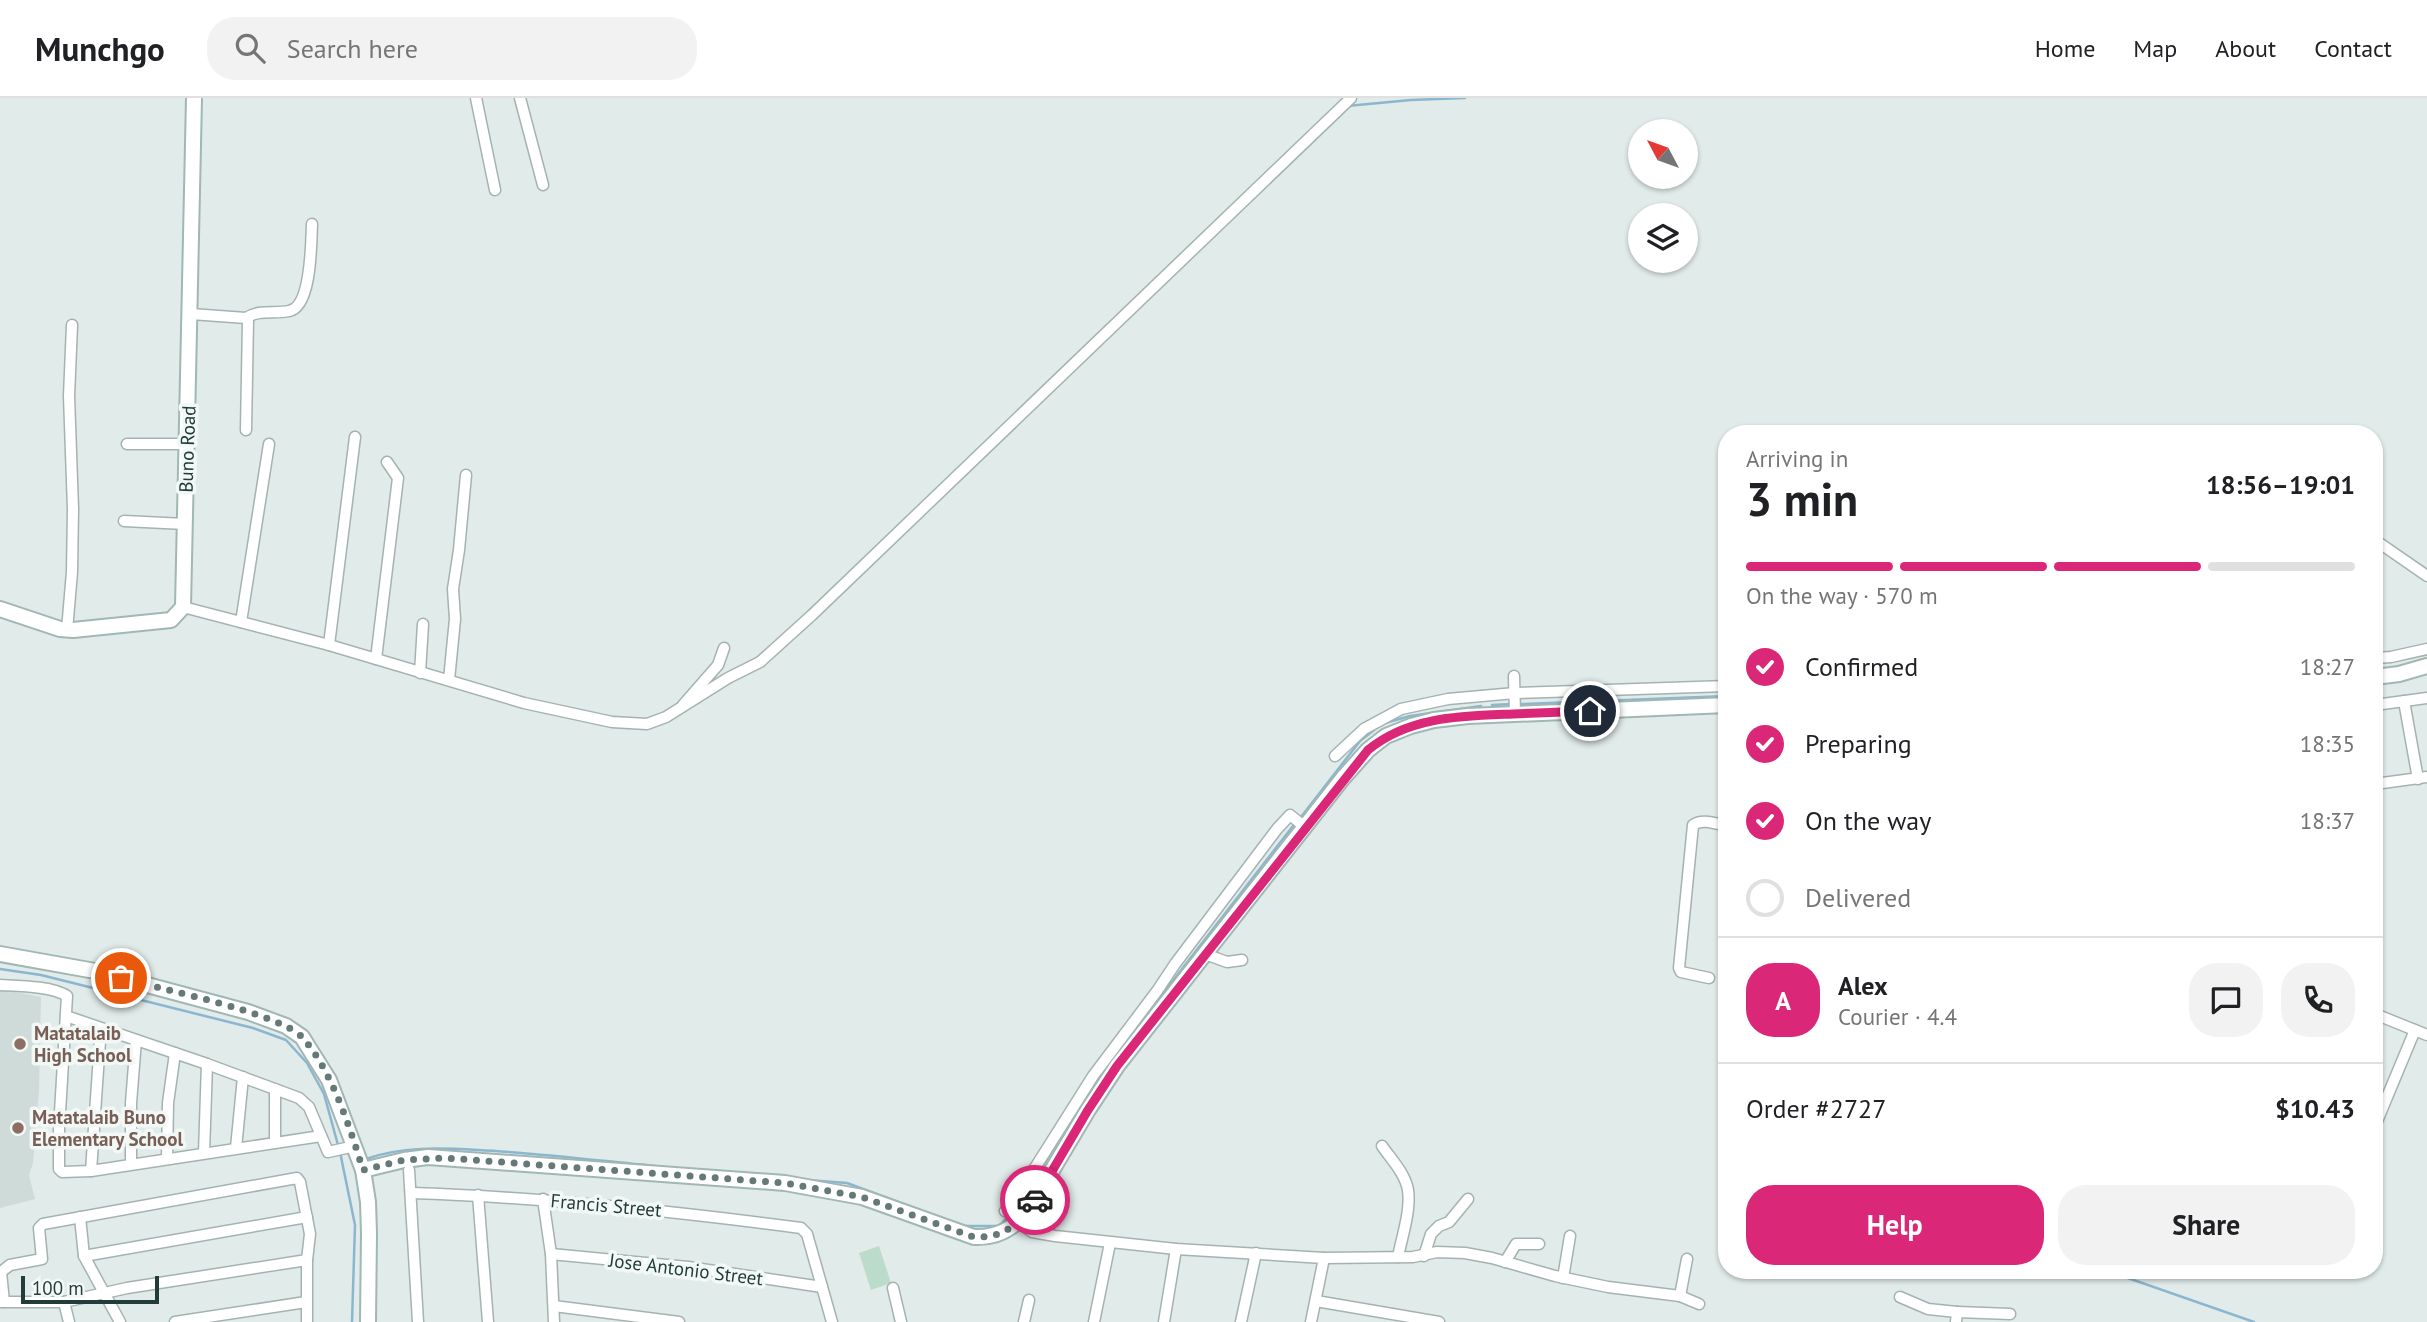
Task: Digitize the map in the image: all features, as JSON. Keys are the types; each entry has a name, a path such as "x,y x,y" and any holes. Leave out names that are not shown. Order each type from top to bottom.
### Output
{"street":[{"name":"Buno Road","path":"183,607 194,98"},
{"path":"476,98 495,190"},
{"path":"520,98 543,185"},
{"path":"0,609 67,630 171,620 183,607 329,645 524,703 612,722 647,724 678,710 728,678 760,662 1351,98"},
{"path":"191,314 246,317 260,312 291,311 296,307 310,277 312,224"},
{"path":"246,317 249,325 246,430"},
{"path":"67,630 73,522 69,396 72,325"},
{"path":"329,645 355,437"},
{"path":"127,444 187,444"},
{"path":"241,622 269,444"},
{"path":"376,659 398,478 387,462"},
{"path":"449,680 455,619 453,589 467,475"},
{"path":"124,521 185,524"},
{"path":"2383,546 2427,576"},
{"path":"421,673 424,624"},
{"path":"678,710 718,665 724,648"},
{"path":"2383,658 2427,649"},
{"path":"2383,676 2427,666"},
{"path":"1514,676 1515,714"},
{"path":"1335,756 1364,729 1401,709 1448,699 1515,693 1718,686"},
{"path":"1486,695 1487,715"},
{"path":"2383,704 2427,698"},
{"path":"2383,782 2422,778 2404,701"},
{"path":"363,1170 428,1157 785,1183 862,1197 974,1237 984,1238 1002,1233 1019,1223 1117,1066 1357,761 1386,736 1434,720 1487,715 1718,705"},
{"path":"1005,1211 1009,1209 1098,1069 1277,829 1290,815 1305,827"},
{"path":"1709,978 1681,972 1679,968 1693,825 1699,821 1718,825"},
{"path":"0,954 95,971 248,1012 286,1026 302,1037 329,1080 351,1147 363,1170 368,1202 368,1322"},
{"path":"1205,954 1227,962 1242,960"},
{"path":"0,985 62,992 67,996 59,1129 59,1169 62,1172 91,1171 321,1136"},
{"path":"66,1016 207,1064 305,1102 328,1152 351,1147"},
{"path":"2383,1017 2427,1035"},
{"path":"91,1171 103,1029"},
{"path":"2383,1107 2415,1030"},
{"path":"131,1164 131,1103 136,1040"},
{"path":"167,1159 168,1103 175,1053"},
{"path":"204,1153 207,1064"},
{"path":"236,1148 243,1077"},
{"path":"275,1089 275,1143"},
{"path":"1382,1146 1408,1188 1408,1203 1398,1257"},
{"path":"409,1170 418,1322"},
{"path":"307,1260 64,1302 2,1302 2,1270 10,1265 43,1258 41,1226 297,1178 310,1234 307,1260 307,1322"},
{"name":"Francis Street","path":"411,1193 543,1199 673,1211 801,1228 807,1234 822,1287"},
{"path":"478,1195 488,1322"},
{"path":"543,1199 551,1254 554,1322"},
{"path":"1424,1256 1431,1234 1439,1226 1449,1222 1468,1199"},
{"path":"80,1217 84,1256 120,1322"},
{"path":"84,1256 307,1217"},
{"path":"1019,1223 1032,1232 1176,1249 1324,1258 1465,1253 1563,1278 1680,1296 1699,1304"},
{"path":"1563,1278 1570,1236"},
{"path":"1094,1322 1110,1243"},
{"path":"1505,1262 1516,1244 1539,1244"},
{"path":"1164,1322 1176,1249"},
{"path":"1241,1322 1256,1253"},
{"name":"Jose Antonio Street","path":"551,1254 688,1267 822,1287"},
{"path":"1311,1322 1324,1258"},
{"path":"1680,1296 1687,1259"},
{"path":"822,1287 832,1322"},
{"path":"893,1288 901,1322"},
{"path":"1899,1297 1956,1317 2010,1314"},
{"path":"1024,1322 1029,1300"},
{"path":"1315,1301 1439,1322"},
{"path":"64,1302 69,1322"},
{"path":"180,1322 306,1302"},
{"path":"554,1306 679,1322"}],"shaded area":[{"path":"0,989 41,997 39,1091 33,1163 29,1175 35,1199 0,1208"}],"green space":[{"path":"879,1246 891,1283 871,1290 859,1253"}],"waterway":[{"path":"1347,106 1465,98"},
{"path":"1521,704 1718,696"},
{"path":"1492,705 1513,704"},
{"path":"1385,723 1410,716 1481,706"},
{"path":"1301,817 1360,741 1379,726"},
{"path":"1102,1072 1293,826"},
{"path":"0,969 41,975 253,1028 286,1040 307,1063 324,1094 338,1145"},
{"path":"944,1219 965,1226 999,1226 1017,1207 1081,1104"},
{"path":"366,1159 407,1150 450,1149 525,1153 665,1167"},
{"path":"340,1152 355,1225 352,1322"},
{"path":"807,1180 847,1183 922,1211"},
{"path":"2131,1279 2254,1322"}],"way so far":[{"path":"121,978 248,1012 286,1026 302,1037 329,1080 363,1170 428,1157 464,1158 785,1183 862,1197 965,1235 984,1238 1002,1233 1019,1223 1035,1200"}],"place":[{"name":"Matatalaib High School","path":"20,1044"},
{"name":"Matatalaib Buno Elementary School","path":"18,1128"}],"route":[{"path":"1035,1200 1117,1066 1343,778 1377,742 1394,732 1434,720 1590,711"}]}
